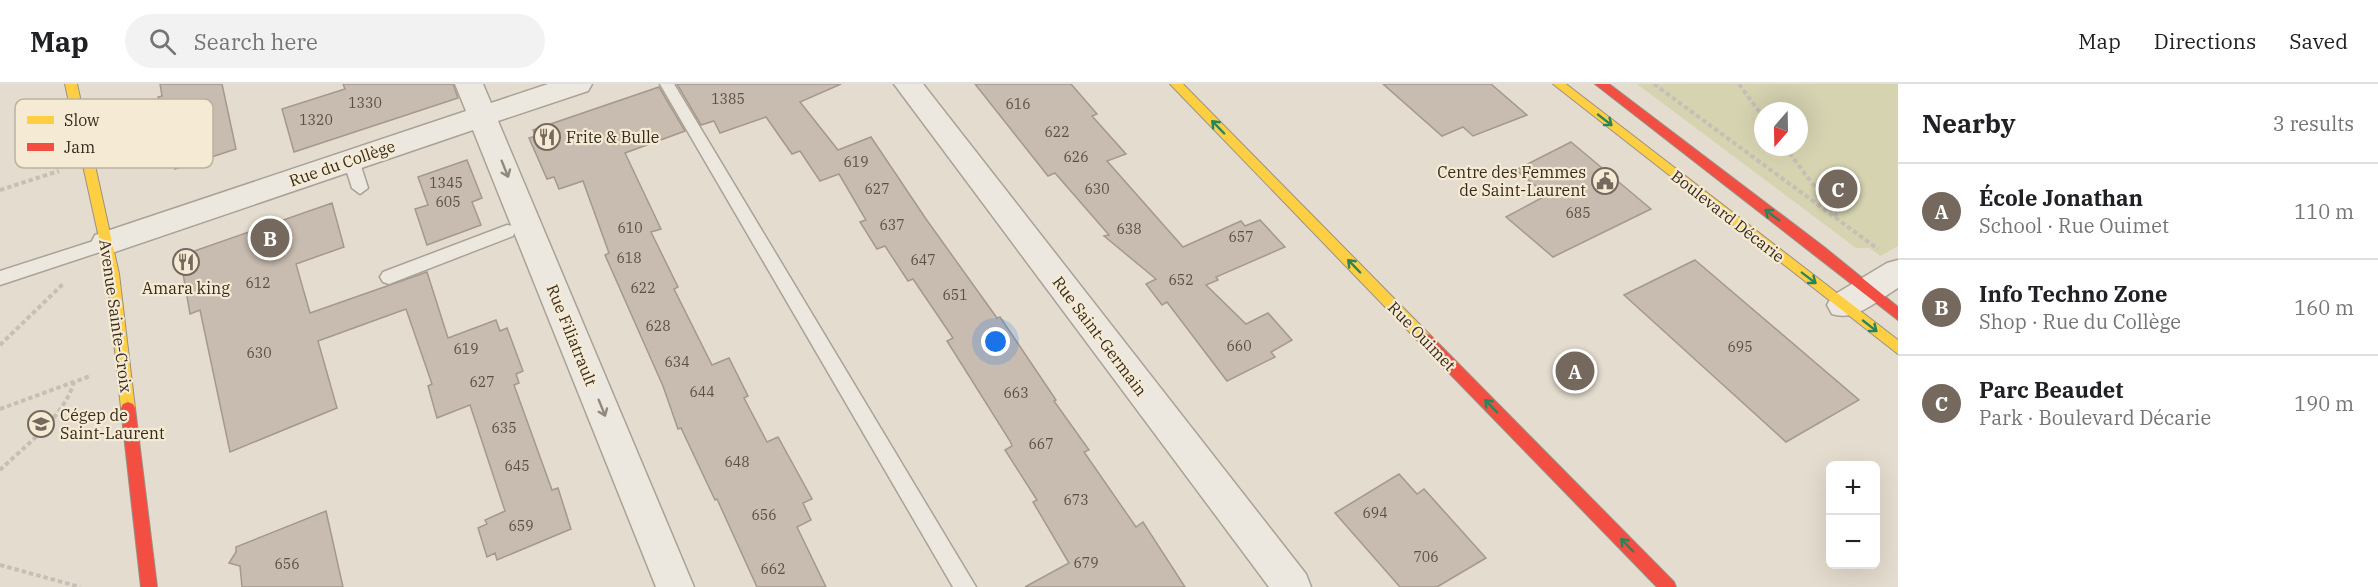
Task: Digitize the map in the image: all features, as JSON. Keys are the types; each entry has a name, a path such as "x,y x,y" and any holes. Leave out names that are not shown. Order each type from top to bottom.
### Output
{"street":[{"name":"Avenue Sainte-Croix","path":"71,84 74,99"},
{"name":"Rue Filiatrault","path":"469,84 675,587"},
{"name":"Rue du Collège","path":"106,243 578,84"},
{"name":"Rue Saint-Germain","path":"908,84 1292,587"},
{"name":"Rue Ouimet","path":"1176,84 1668,587"},
{"name":"Boulevard Décarie","path":"1559,84 1855,297 1898,315"},
{"name":"Boulevard Décarie","path":"1601,84 1855,297 1898,348"},
{"name":"Avenue Sainte-Croix","path":"89,168 113,274 149,587"},
{"path":"1855,297 1891,263"}],"lane":[{"path":"668,84 965,587"},
{"path":"351,160 360,188"},
{"path":"389,277 507,231"},
{"path":"0,278 106,243"}],"path":[{"path":"1654,84 1840,222 1891,263"},
{"path":"1739,84 1754,105"},
{"path":"1792,156 1840,222"},
{"path":"0,190 61,170"},
{"path":"0,345 72,277"},
{"path":"0,409 90,376"},
{"path":"0,470 61,408 73,389 74,382"},
{"path":"0,565 80,587"}],"shaded area":[{"path":"1637,84 1898,84 1898,246 1880,256 1870,248 1856,248"}],"building":[{"path":"160,84 222,84 236,149 213,157 213,99 158,99 162,96"},
{"path":"343,84 453,84 458,98 294,152 282,109 345,89"},
{"path":"677,84 841,84 800,102 838,150 871,137 926,219 997,318 1000,317 1056,400 1054,401 1089,450 1084,452 1136,527 1143,522 1185,587 1025,587 1069,563 1033,502 1037,500 1005,450 1012,446 1010,441 947,341 953,338 913,279 908,281 885,246 877,249 860,222 866,220 839,174 820,181 800,151 792,154 766,117 720,133 714,121 701,125"},
{"path":"975,84 1071,84 1097,114 1092,116 1126,154 1107,161 1183,247 1241,221 1245,226 1260,220 1285,247 1216,277 1218,280 1206,285 1246,324 1268,313 1292,340 1271,352 1275,357 1227,381 1167,302 1162,305 1146,284 1156,279 1104,236 1109,235 1055,173 1048,176"},
{"path":"1383,84 1491,84 1527,115 1473,136 1463,127 1442,136"},
{"path":"659,87 685,131 625,153 661,229 651,232 678,287 674,289 712,365 729,358 748,396 744,398 767,442 778,437 812,499 803,503 811,520 797,527 826,587 757,587 717,499 715,500 681,428 678,429 663,386 605,255 609,253 583,181 559,189 554,177 547,179 529,138 536,136 533,130"},
{"path":"1571,142 1651,209 1553,257 1506,217 1547,195 1516,170"},
{"path":"467,160 482,198 472,202 481,225 427,245 415,209 428,205 418,177"},
{"path":"332,203 344,247 296,264 310,313 427,272 448,338 496,320 500,331 507,328 523,371 516,374 519,383 514,385 552,490 558,488 571,529 497,560 495,553 487,557 478,528 487,524 485,520 505,511 470,405 437,418 428,386 432,384 406,309 318,341 337,408 230,452 200,310 190,314 180,256"},
{"path":"1695,260 1859,400 1786,442 1624,295"},
{"path":"1399,474 1417,494 1424,489 1486,558 1437,587 1400,587 1335,513"},
{"path":"326,511 343,587 242,587 240,566 229,563 236,552 236,547"}],"traffic: slow":[{"path":"71,84 74,99"},
{"path":"1176,84 1425,339"},
{"path":"1559,84 1898,348"},
{"path":"90,168 113,274 128,408"}],"traffic: jam":[{"path":"1601,84 1819,250 1898,315"},
{"path":"1425,339 1668,587"},
{"path":"128,408 149,587"}],"place":[{"name":"Frite & Bulle","path":"547,137"},
{"name":"Centre des Femmes de Saint-Laurent","path":"1605,181"},
{"name":"Parc Beaudet","path":"1838,189"},
{"name":"Info Techno Zone","path":"270,238"},
{"name":"Amara king","path":"186,262"},
{"name":"École Jonathan","path":"1575,371"},
{"name":"Cégep de Saint-Laurent","path":"41,424"}]}
